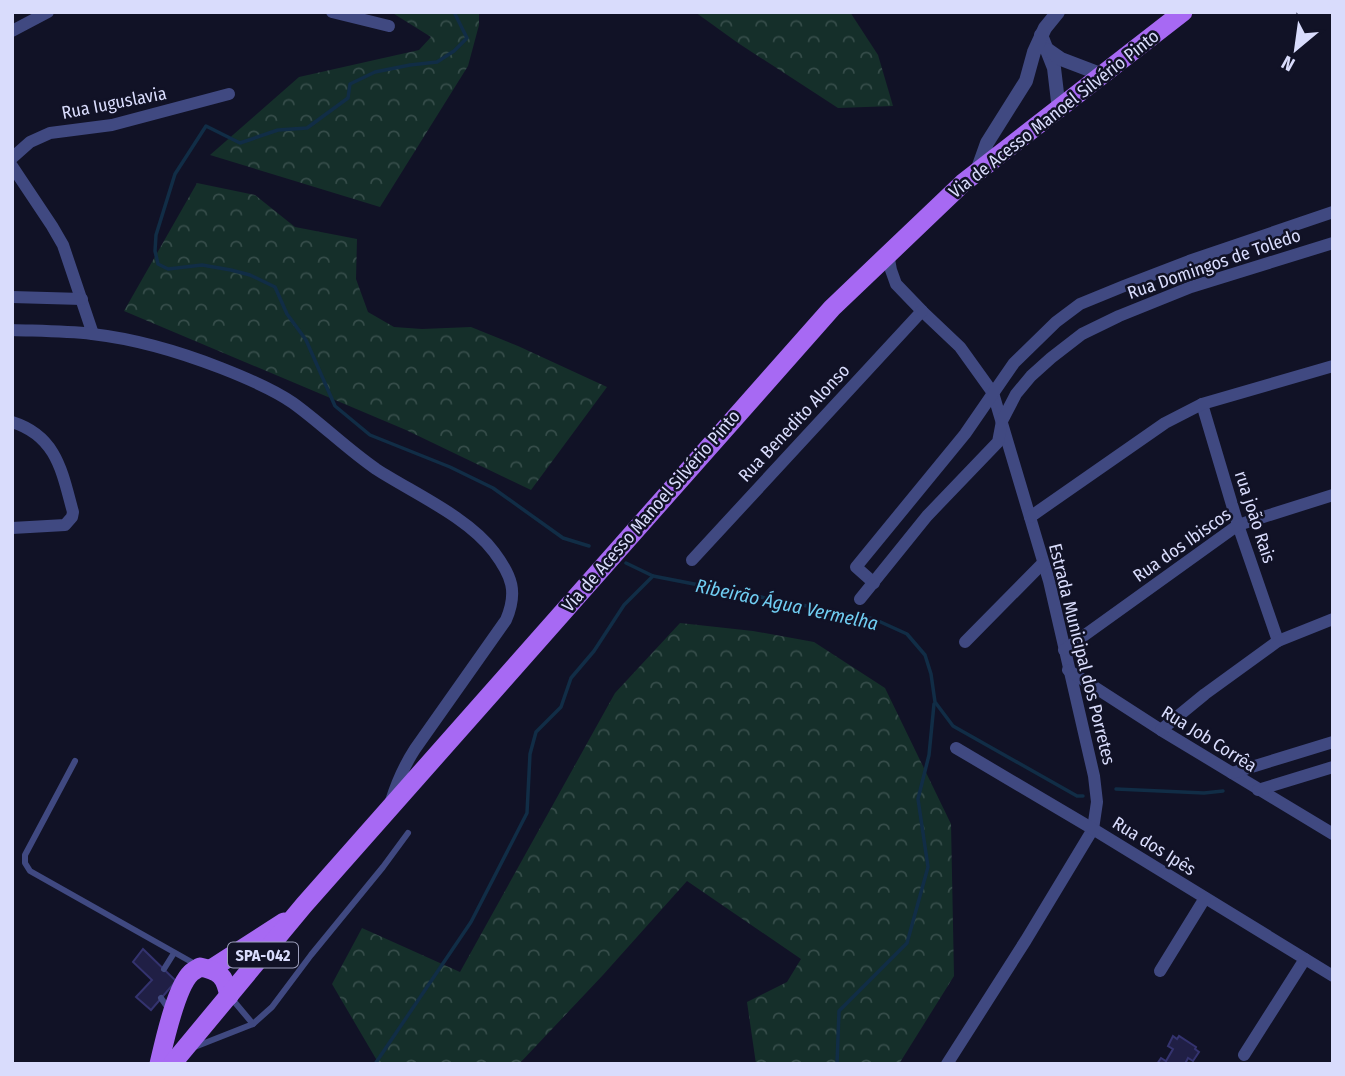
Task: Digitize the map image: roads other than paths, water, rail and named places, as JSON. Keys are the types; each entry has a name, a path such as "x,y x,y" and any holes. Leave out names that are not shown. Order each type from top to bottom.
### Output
{"main road":[{"name":"Via de Acesso Manoel Silvério Pinto","path":"176,1058 389,808 817,325 963,183 1183,12"},
{"path":"159,1064 167,1006 190,974 297,915"},
{"path":"205,968 219,974 226,983 229,996"}],"street":[{"path":"12,32 48,12"},
{"path":"332,12 389,26"},
{"path":"976,173 987,143 1022,90 1041,35 1058,12"},
{"path":"1041,35 1054,68 1059,110"},
{"path":"1048,50 1061,59 1103,75"},
{"name":"Rua Iuguslavia","path":"12,158 37,138 50,133 112,124 229,94"},
{"path":"12,166 62,244 93,334"},
{"name":"Rua Domingos de Toledo","path":"874,583 856,567 965,434 1014,363 1056,321 1080,304 1107,293 1189,261 1333,212"},
{"name":"Rua Domingos de Toledo","path":"860,599 927,516 998,442 1002,421 1016,394 1031,376 1082,334 1119,316 1191,288 1333,243"},
{"name":"Estrada Municipal dos Porretes","path":"888,254 896,284 960,347 993,393 1043,563 1094,776 1097,802 1093,829 947,1064"},
{"path":"1107,293 1119,316"},
{"path":"12,297 82,299"},
{"name":"Rua Benedito Alonso","path":"692,560 922,311"},
{"path":"1066,314 1082,334"},
{"path":"12,330 93,334 140,343 223,368 295,404 376,469 467,526 493,551 511,583 513,595 509,614 404,766 389,808"},
{"path":"1030,517 1165,423 1202,404 1333,366"},
{"name":"rua joão Rais","path":"1202,404 1238,525 1278,641"},
{"path":"12,422 29,428 52,449 61,467 73,512 68,523 59,526 12,528"},
{"name":"Rua dos Ibiscos","path":"1064,650 1238,525 1333,495"},
{"path":"965,642 1043,563"},
{"path":"1161,730 1278,641 1333,619"},
{"name":"Rua Job Corrêa","path":"1068,670 1333,834"},
{"path":"1232,773 1333,742"},
{"name":"Rua dos Ipês","path":"956,748 1333,976"},
{"path":"1258,790 1333,767"},
{"path":"1160,971 1205,898"},
{"path":"1244,1055 1305,959"}],"lane":[{"path":"75,761 25,855 25,863 30,871 205,968"},
{"path":"176,1058 253,1024 272,1007 408,834"},
{"path":"164,969 174,953"},
{"path":"229,996 253,1024"}],"waterway":[{"name":"Ribeirão Água Vermelha","path":"454,12 467,38 454,51 437,62 375,72 350,84 348,98 307,128 278,130 240,143 206,126 175,174 156,235 158,264 168,269 202,265 231,270 250,275 275,287 287,314 306,340 335,406 370,435 450,467 493,488 563,538 589,546"},
{"name":"Ribeirão Água Vermelha","path":"626,563 653,576 874,619 907,634 925,655 935,702 953,726 1077,796 1083,796"},
{"path":"375,1064 471,922 527,813 530,754 536,732 561,707 571,678 594,651 624,605 653,576"},
{"path":"837,1064 839,1011 907,943 928,867 918,799 929,755 934,704"},
{"name":"Ribeirão Água Vermelha","path":"1116,789 1204,793 1223,791"}]}
